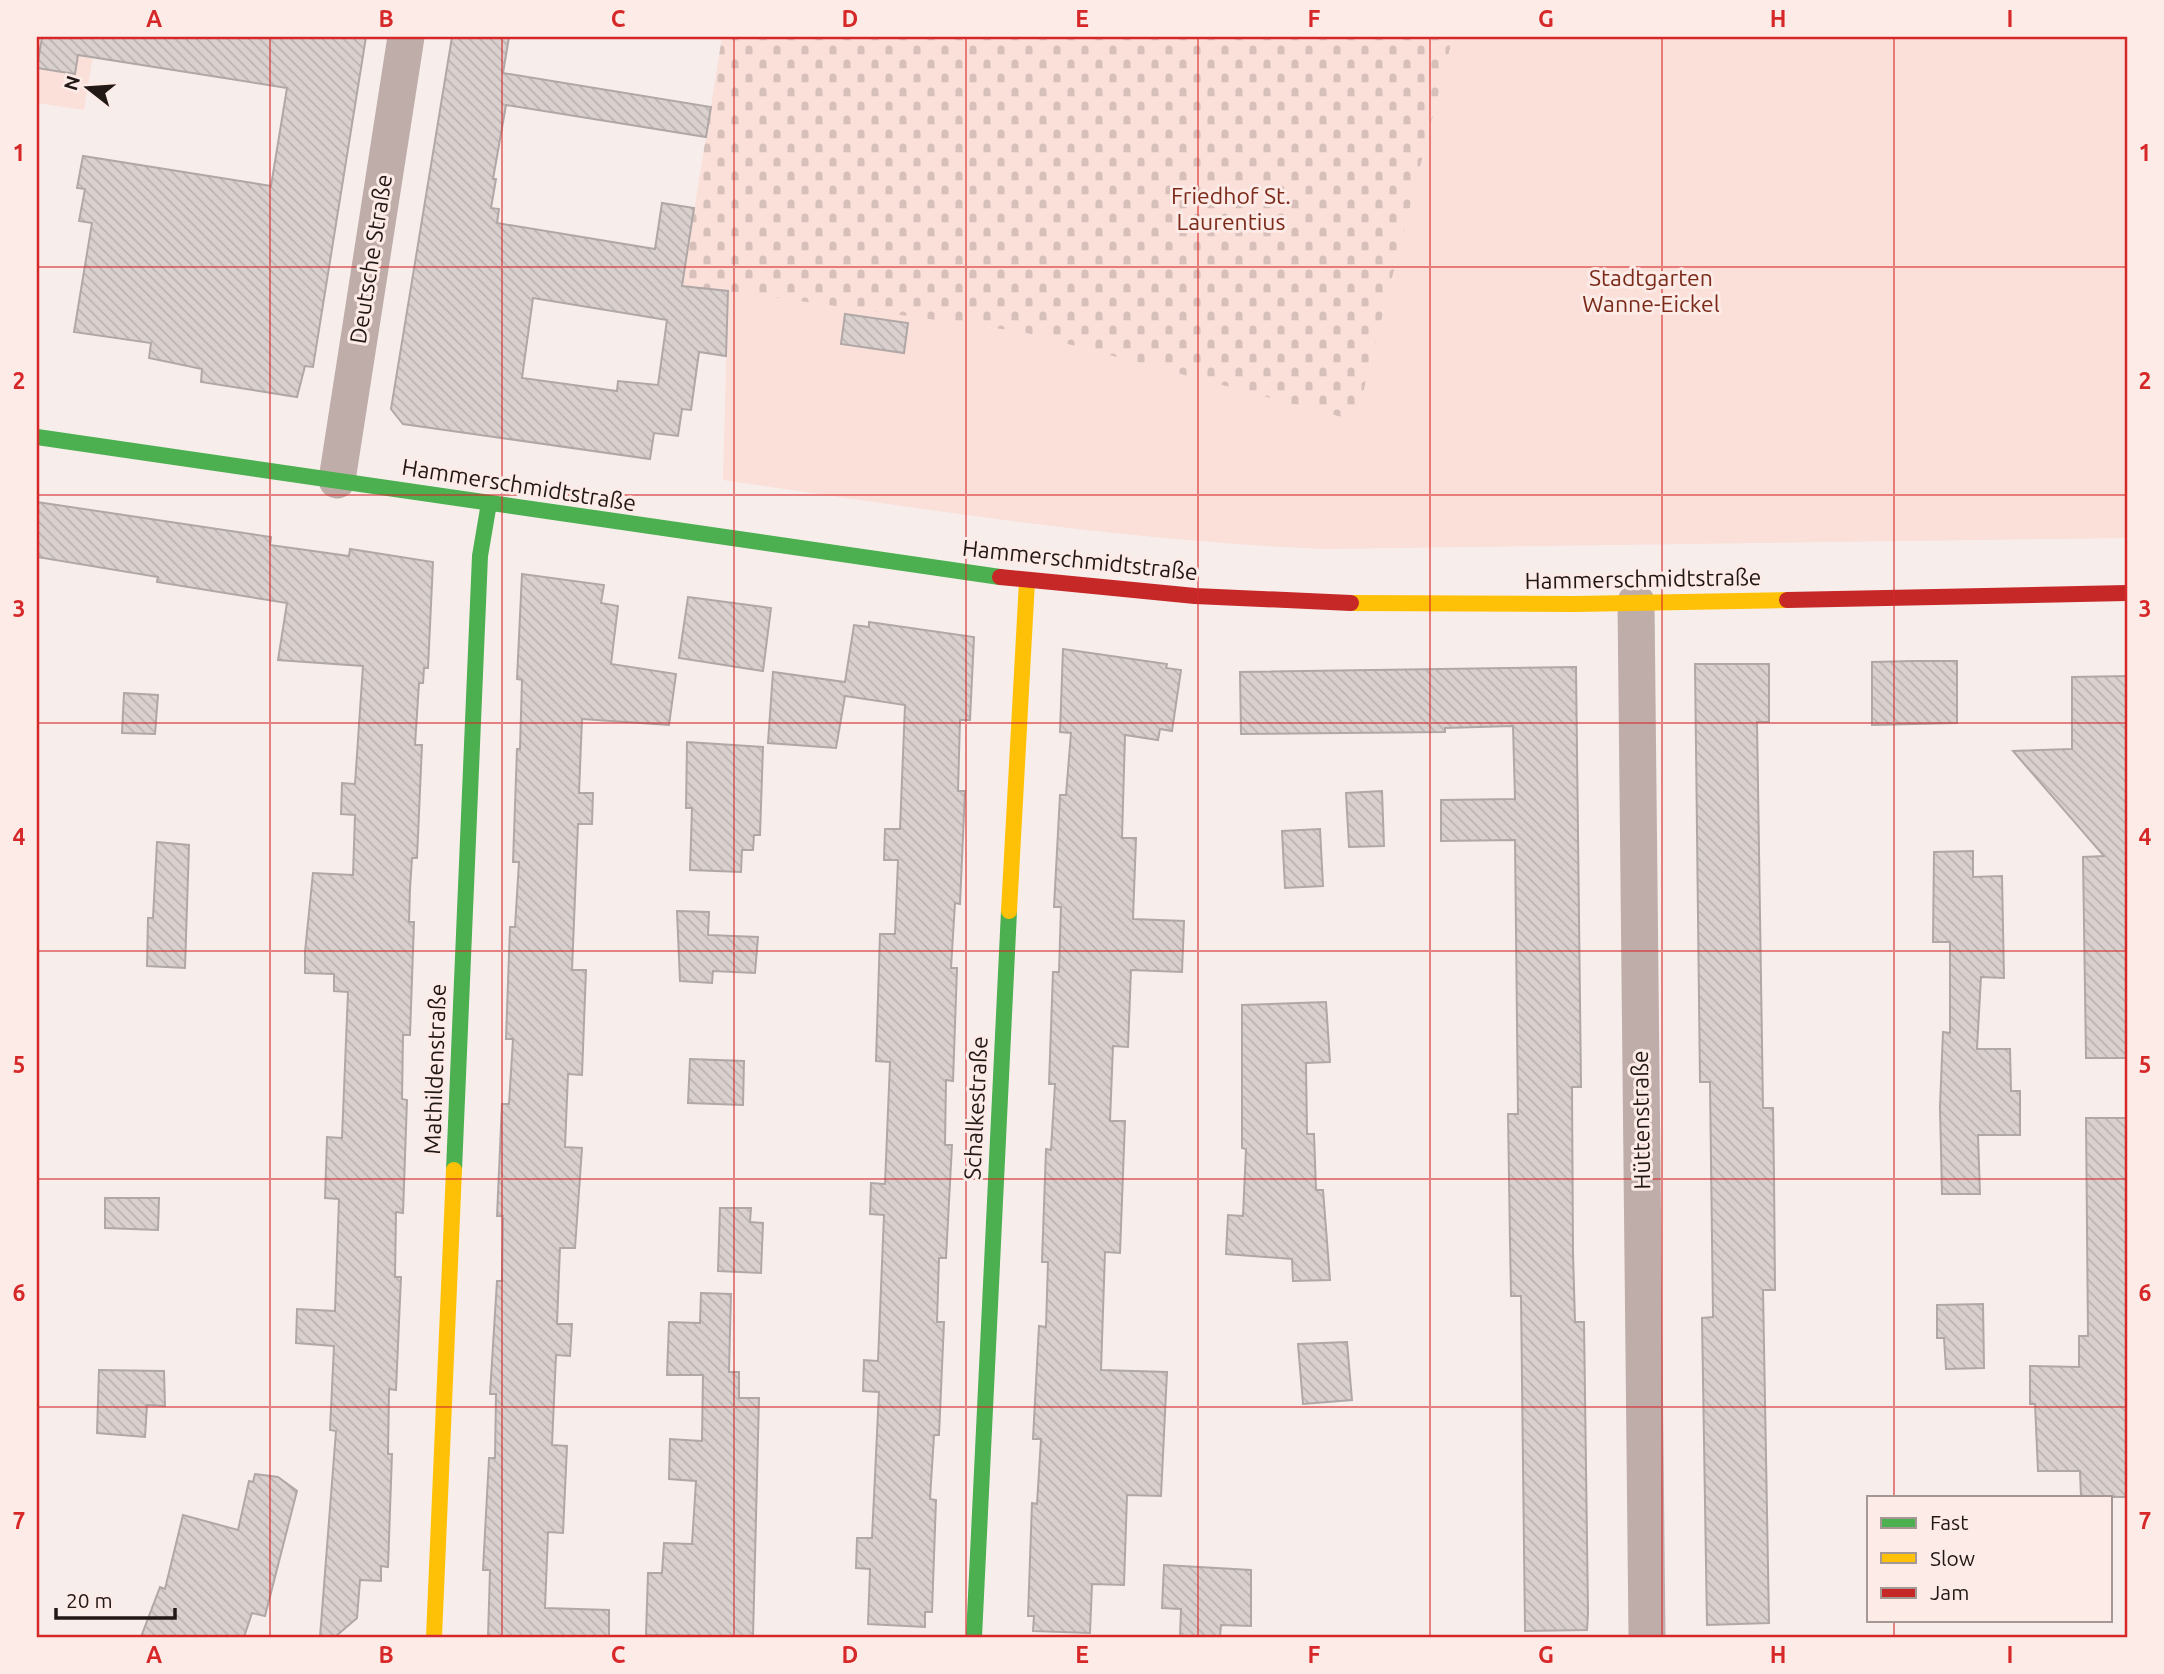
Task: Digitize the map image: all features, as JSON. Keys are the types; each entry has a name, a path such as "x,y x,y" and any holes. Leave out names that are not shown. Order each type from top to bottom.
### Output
{"street":[{"name":"Deutsche Straße","path":"337,481 406,37"},
{"name":"Hammerschmidtstraße","path":"37,437 1027,581 1195,596 1375,604 2127,593"},
{"name":"Mathildenstraße","path":"434,1637 479,570 489,503"},
{"name":"Schalkestraße","path":"974,1637 1022,635 1027,581"},
{"name":"Hüttenstraße","path":"1636,602 1647,1637"}],"green space":[{"path":"37,37 96,37 84,110 37,103"},
{"name":"Friedhof St. Laurentius","path":"722,37 1453,37 1356,421 1022,332 682,286"},
{"name":"Stadtgarten Wanne-Eickel","path":"1453,37 2127,37 2127,538 1325,549 1098,531 723,480 728,291 1022,332 1356,421"}],"building":[{"path":"42,37 366,37 313,367 305,366 297,397 201,382 202,369 149,358 151,343 74,332 92,223 79,221 85,189 77,188 83,156 271,186 287,88 78,55 75,74 37,68"},
{"path":"452,37 509,37 503,73 711,107 706,137 506,105 493,179 496,179 491,208 499,209 497,223 655,249 662,203 694,208 682,286 728,291 726,356 699,352 691,410 682,409 678,436 654,433 650,459 403,424 391,409","holes":["533,298 667,320 658,385 618,381 617,391 522,378"]},
{"path":"845,314 908,323 904,353 841,344"},
{"path":"37,502 271,537 270,545 349,556 350,549 433,562 428,668 424,668 423,683 419,683 415,745 422,745 417,858 412,858 410,889 409,922 414,922 410,1035 403,1035 402,1099 407,1100 403,1213 396,1212 395,1277 401,1277 396,1390 389,1389 388,1454 392,1454 388,1567 381,1566 381,1581 360,1580 357,1618 335,1637 320,1637 336,1431 330,1430 334,1346 296,1343 297,1309 335,1311 339,1199 325,1198 327,1137 342,1138 348,992 334,991 334,974 305,973 305,952 313,873 353,875 355,815 341,814 342,783 355,784 363,666 278,660 287,603 157,582 158,577 37,557"},
{"path":"522,574 604,585 601,603 618,606 611,664 676,674 669,725 582,719 579,793 593,793 592,824 578,824 572,970 586,970 582,1075 568,1074 565,1147 582,1148 575,1248 560,1248 557,1324 572,1324 570,1356 556,1355 552,1445 567,1446 563,1533 548,1532 545,1608 609,1610 609,1637 488,1637 490,1570 483,1570 489,1458 495,1458 496,1394 490,1394 497,1281 502,1281 503,1216 497,1216 502,1104 509,1104 513,1039 506,1039 510,927 515,927 519,862 513,862 517,749 520,749 522,680 517,679"},
{"path":"688,597 771,608 763,671 679,658"},
{"path":"869,622 974,637 970,720 960,720 958,791 965,791 960,904 955,903 951,968 957,968 953,1081 946,1080 945,1145 952,1145 946,1258 939,1258 937,1322 944,1322 939,1435 934,1435 930,1499 936,1500 932,1612 925,1612 925,1627 868,1624 870,1569 856,1568 857,1538 872,1538 879,1392 863,1391 864,1360 878,1361 884,1215 870,1214 871,1183 885,1184 890,1062 876,1061 880,934 895,934 898,860 884,860 885,829 900,829 905,705 845,696 836,748 768,743 773,672 845,682 854,625 869,627"},
{"path":"1063,649 1167,664 1166,668 1181,670 1172,731 1160,729 1158,740 1125,735 1122,838 1136,838 1133,919 1184,921 1182,972 1131,970 1128,1047 1113,1046 1110,1121 1125,1121 1120,1253 1105,1252 1101,1370 1167,1372 1161,1496 1127,1495 1124,1585 1092,1584 1090,1633 1033,1631 1034,1616 1028,1616 1032,1503 1037,1504 1041,1439 1033,1439 1039,1326 1046,1327 1048,1262 1042,1262 1046,1149 1051,1150 1055,1084 1049,1084 1053,972 1059,972 1061,907 1054,907 1060,795 1066,795 1071,733 1060,732"},
{"path":"1957,661 1957,723 1872,725 1872,662"},
{"path":"1695,664 1769,664 1769,722 1757,722 1763,1108 1773,1108 1774,1175 1775,1290 1763,1290 1769,1623 1707,1625 1702,1318 1713,1317 1710,1082 1700,1082"},
{"path":"1576,667 1581,1087 1572,1087 1573,1253 1575,1322 1584,1322 1588,1613 1587,1630 1525,1631 1521,1296 1511,1296 1508,1114 1518,1114 1515,840 1441,841 1441,800 1515,799 1513,726 1445,728 1445,732 1241,734 1240,672"},
{"path":"2127,676 2127,1058 2086,1058 2083,857 2104,856 2013,751 2072,749 2072,677"},
{"path":"124,693 158,695 155,734 122,733"},
{"path":"687,742 763,747 760,835 754,835 753,850 742,850 741,872 690,870 692,808 686,808"},
{"path":"1382,791 1384,846 1349,847 1346,793"},
{"path":"1320,829 1323,886 1285,888 1282,831"},
{"path":"157,842 189,845 185,968 147,966 148,918 153,918"},
{"path":"1973,851 1973,877 2002,876 2004,978 1981,977 1977,1049 2010,1049 2011,1091 2020,1091 2020,1135 1978,1135 1980,1194 1942,1194 1940,1107 1943,1032 1950,1033 1950,942 1933,942 1934,852"},
{"path":"677,911 709,912 708,935 758,937 755,973 713,971 712,983 680,981"},
{"path":"1326,1002 1330,1062 1306,1063 1307,1134 1314,1134 1316,1190 1323,1190 1330,1280 1293,1281 1292,1259 1226,1254 1228,1215 1243,1216 1246,1149 1242,1148 1242,1005"},
{"path":"690,1059 744,1061 743,1105 688,1103"},
{"path":"2086,1118 2127,1118 2127,1497 2081,1496 2080,1471 2038,1471 2035,1404 2030,1404 2030,1366 2079,1367 2079,1336 2088,1336"},
{"path":"105,1198 159,1198 158,1230 105,1228"},
{"path":"720,1208 751,1208 750,1222 763,1223 761,1273 718,1271"},
{"path":"701,1293 731,1294 729,1372 739,1372 739,1398 759,1398 753,1637 646,1635 648,1573 662,1573 664,1543 692,1544 696,1481 669,1479 670,1439 702,1441 703,1375 667,1375 669,1322 700,1323"},
{"path":"1983,1304 1984,1368 1946,1369 1944,1338 1937,1338 1937,1305"},
{"path":"1347,1342 1352,1400 1303,1404 1298,1344"},
{"path":"99,1370 164,1371 165,1406 147,1405 145,1437 97,1433"},
{"path":"255,1474 278,1477 297,1491 265,1616 252,1613 244,1637 141,1637 160,1587 165,1589 183,1515 238,1530 249,1481 253,1482"},
{"path":"1164,1565 1251,1570 1251,1626 1221,1625 1220,1637 1180,1637 1181,1609 1162,1608"}],"traffic: fast":[{"path":"37,437 1000,577"},
{"path":"454,1170 480,556 489,503"},
{"path":"974,1637 1009,911"}],"traffic: slow":[{"path":"1009,911 1027,581"},
{"path":"1351,603 1575,604 1787,600"},
{"path":"434,1637 454,1170"}],"traffic: jam":[{"path":"1000,577 1195,596 1351,603"},
{"path":"1787,600 2127,593"}]}
